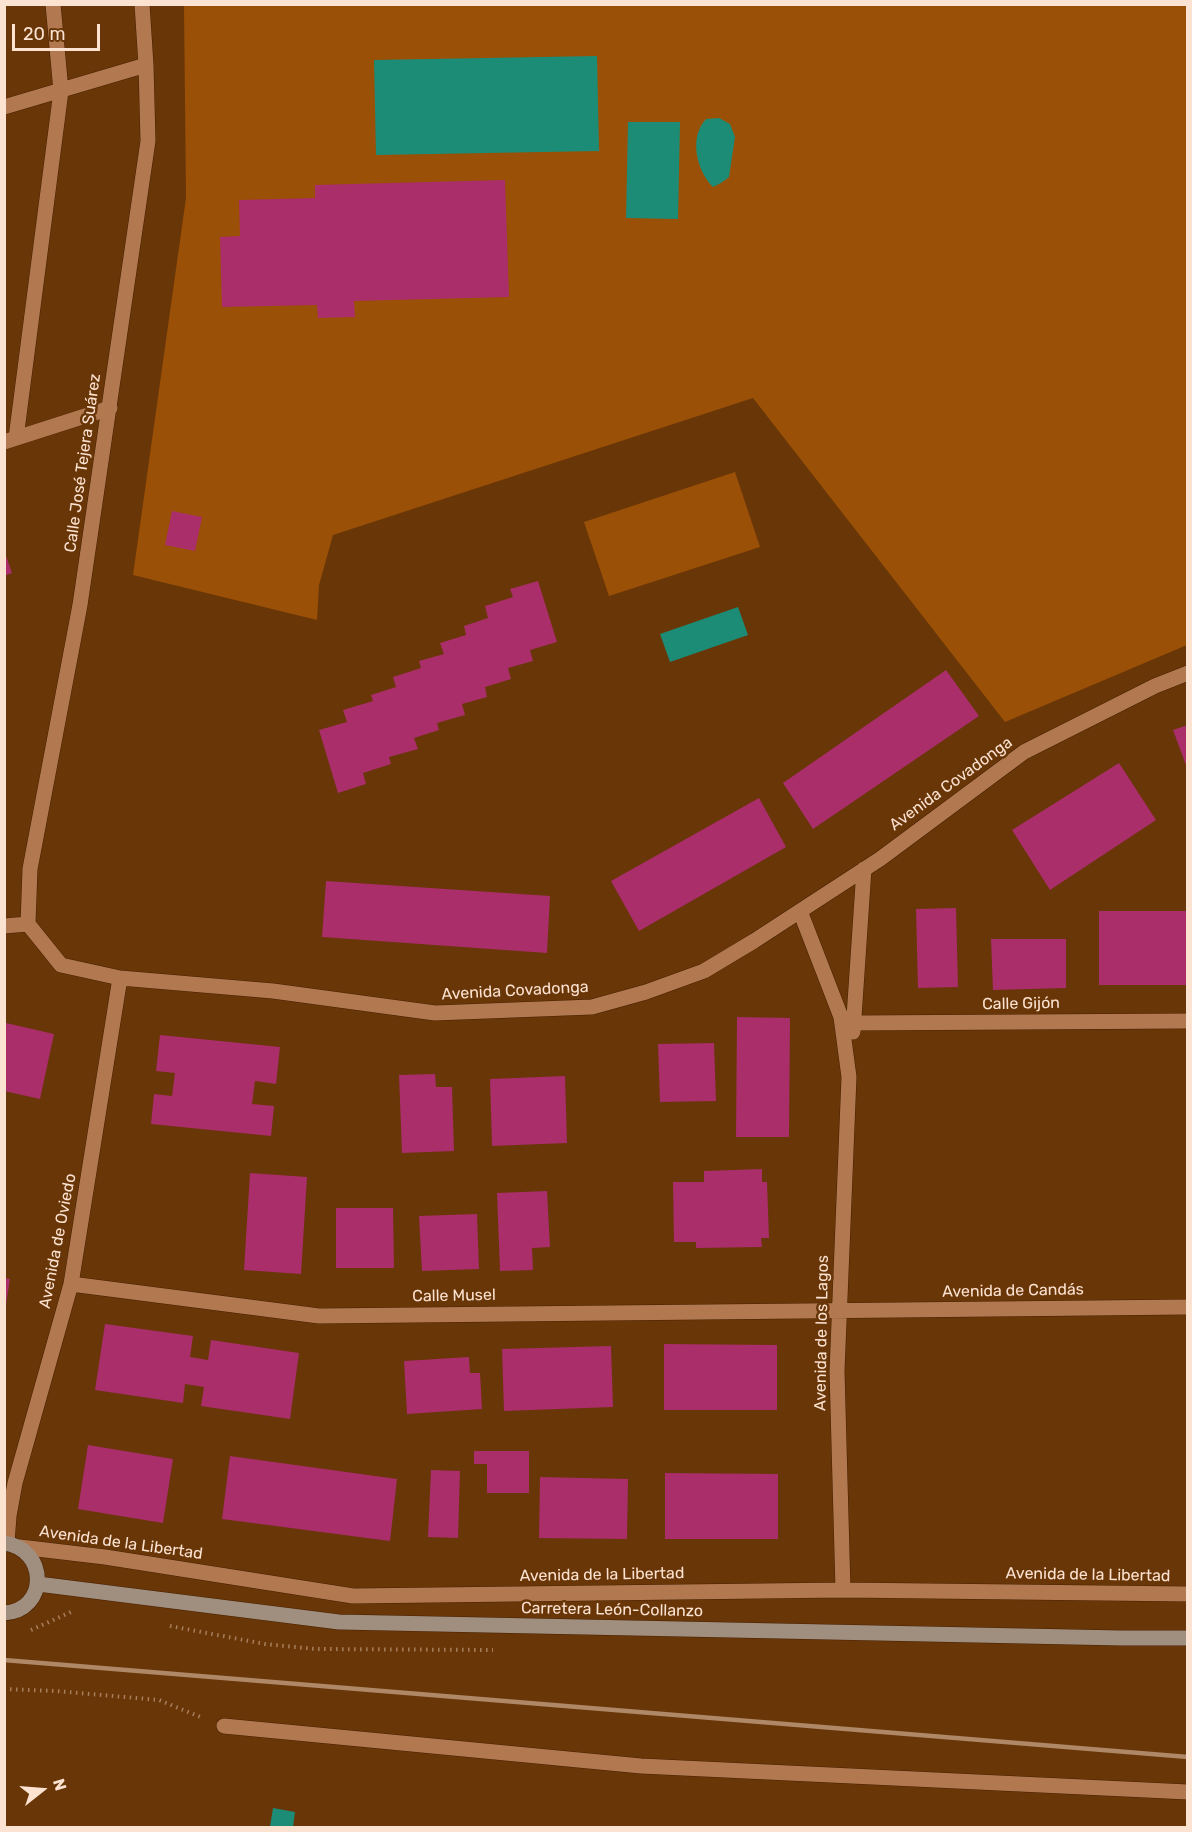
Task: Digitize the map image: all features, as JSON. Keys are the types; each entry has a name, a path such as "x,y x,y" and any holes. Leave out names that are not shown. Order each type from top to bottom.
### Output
{"main road":[{"path":"4,1613 23,1607 33,1597 38,1584 37,1570 31,1557 11,1544"},
{"name":"Carretera León-Collanzo","path":"38,1584 339,1622 1188,1638"}],"street":[{"path":"53,4 61,91 10,440 110,408"},
{"name":"Calle José Tejera Suárez","path":"28,924 30,869 80,605 148,141 142,4"},
{"path":"4,108 146,65"},
{"name":"Avenida Covadonga","path":"28,924 61,965 120,978 273,991 435,1013 592,1007 646,992 704,971 864,869 1023,752 1155,686 1188,673"},
{"name":"Avenida de los Lagos","path":"843,1590 837,1371 849,1077 864,869"},
{"name":"Avenida de los Lagos","path":"800,911 841,1017 849,1077"},
{"path":"4,926 28,924"},
{"name":"Avenida de Oviedo","path":"11,1544 9,1516 15,1483 71,1284 120,978"},
{"name":"Calle Gijón","path":"854,1023 1188,1021"},
{"name":"Calle Musel","path":"71,1284 319,1316 839,1310"},
{"name":"Avenida de Candás","path":"839,1310 1188,1307"},
{"name":"Avenida de la Libertad","path":"11,1544 352,1596 843,1590 1188,1594"},
{"path":"224,1726 641,1766 1188,1792"}],"path":[{"path":"4,1689 159,1700 224,1726"}],"shaded area":[{"path":"184,5 1187,5 1187,645 1005,722 753,398 333,535 319,585 317,620 133,575 186,198"},
{"path":"735,472 760,547 609,596 584,522"}],"water":[{"path":"597,56 599,151 376,155 374,60"},
{"path":"719,118 730,124 735,137 729,177 713,187 702,172 696,144 701,126 706,119"},
{"path":"628,122 680,122 678,219 626,218"},
{"path":"738,607 748,635 670,662 660,634"},
{"path":"273,1808 295,1812 293,1827 270,1827"}],"building":[{"path":"505,180 509,297 354,301 355,317 318,318 317,305 222,307 220,237 240,236 239,200 315,198 315,185"},
{"path":"172,511 202,517 195,551 165,545"},
{"path":"4,550 12,573 4,576"},
{"path":"538,581 557,642 530,650 533,661 508,668 511,679 485,687 487,697 462,704 465,715 437,723 439,730 414,738 418,749 389,757 391,764 363,773 366,784 338,793 319,730 347,722 343,710 373,701 371,695 396,687 393,677 421,668 419,661 444,654 440,643 466,635 464,626 488,618 485,606 513,597 510,589"},
{"path":"946,670 979,716 813,829 783,783"},
{"path":"1188,725 1188,768 1187,768 1173,730"},
{"path":"1119,763 1156,820 1050,890 1012,830"},
{"path":"759,798 786,847 639,931 611,881"},
{"path":"326,881 550,896 547,953 322,937"},
{"path":"956,908 958,987 918,988 916,909"},
{"path":"1099,911 1188,911 1188,985 1099,985"},
{"path":"991,939 1066,939 1066,988 993,990"},
{"path":"737,1017 790,1018 789,1137 736,1137"},
{"path":"6,1023 54,1034 40,1099 4,1091"},
{"path":"160,1035 280,1047 276,1084 255,1081 252,1104 274,1106 271,1136 151,1124 154,1094 172,1096 175,1073 156,1071"},
{"path":"714,1043 716,1101 660,1102 658,1044"},
{"path":"435,1074 436,1087 452,1087 454,1151 402,1153 399,1075"},
{"path":"565,1076 567,1143 492,1146 490,1079"},
{"path":"762,1169 762,1182 767,1182 769,1238 761,1238 762,1247 696,1248 696,1242 674,1242 673,1182 704,1182 704,1171"},
{"path":"250,1173 307,1177 301,1274 244,1270"},
{"path":"547,1191 550,1247 532,1248 533,1270 500,1271 497,1193"},
{"path":"336,1208 393,1208 394,1268 336,1268"},
{"path":"477,1214 479,1269 422,1271 419,1216"},
{"path":"4,1278 10,1279 6,1304 4,1304"},
{"path":"105,1324 193,1336 190,1357 208,1360 211,1340 299,1353 290,1419 201,1406 204,1387 185,1384 183,1403 95,1390"},
{"path":"664,1344 777,1345 777,1410 664,1410"},
{"path":"611,1346 613,1407 504,1411 502,1349"},
{"path":"469,1357 470,1373 480,1373 482,1409 407,1414 404,1361"},
{"path":"88,1445 173,1459 163,1523 78,1509"},
{"path":"474,1451 529,1451 529,1493 487,1493 487,1464 474,1464"},
{"path":"230,1456 397,1479 390,1541 222,1519"},
{"path":"431,1470 460,1471 458,1538 428,1537"},
{"path":"665,1473 778,1474 778,1539 665,1539"},
{"path":"540,1477 628,1479 627,1539 539,1538"}],"railway":[{"path":"4,1660 1188,1757"}]}
